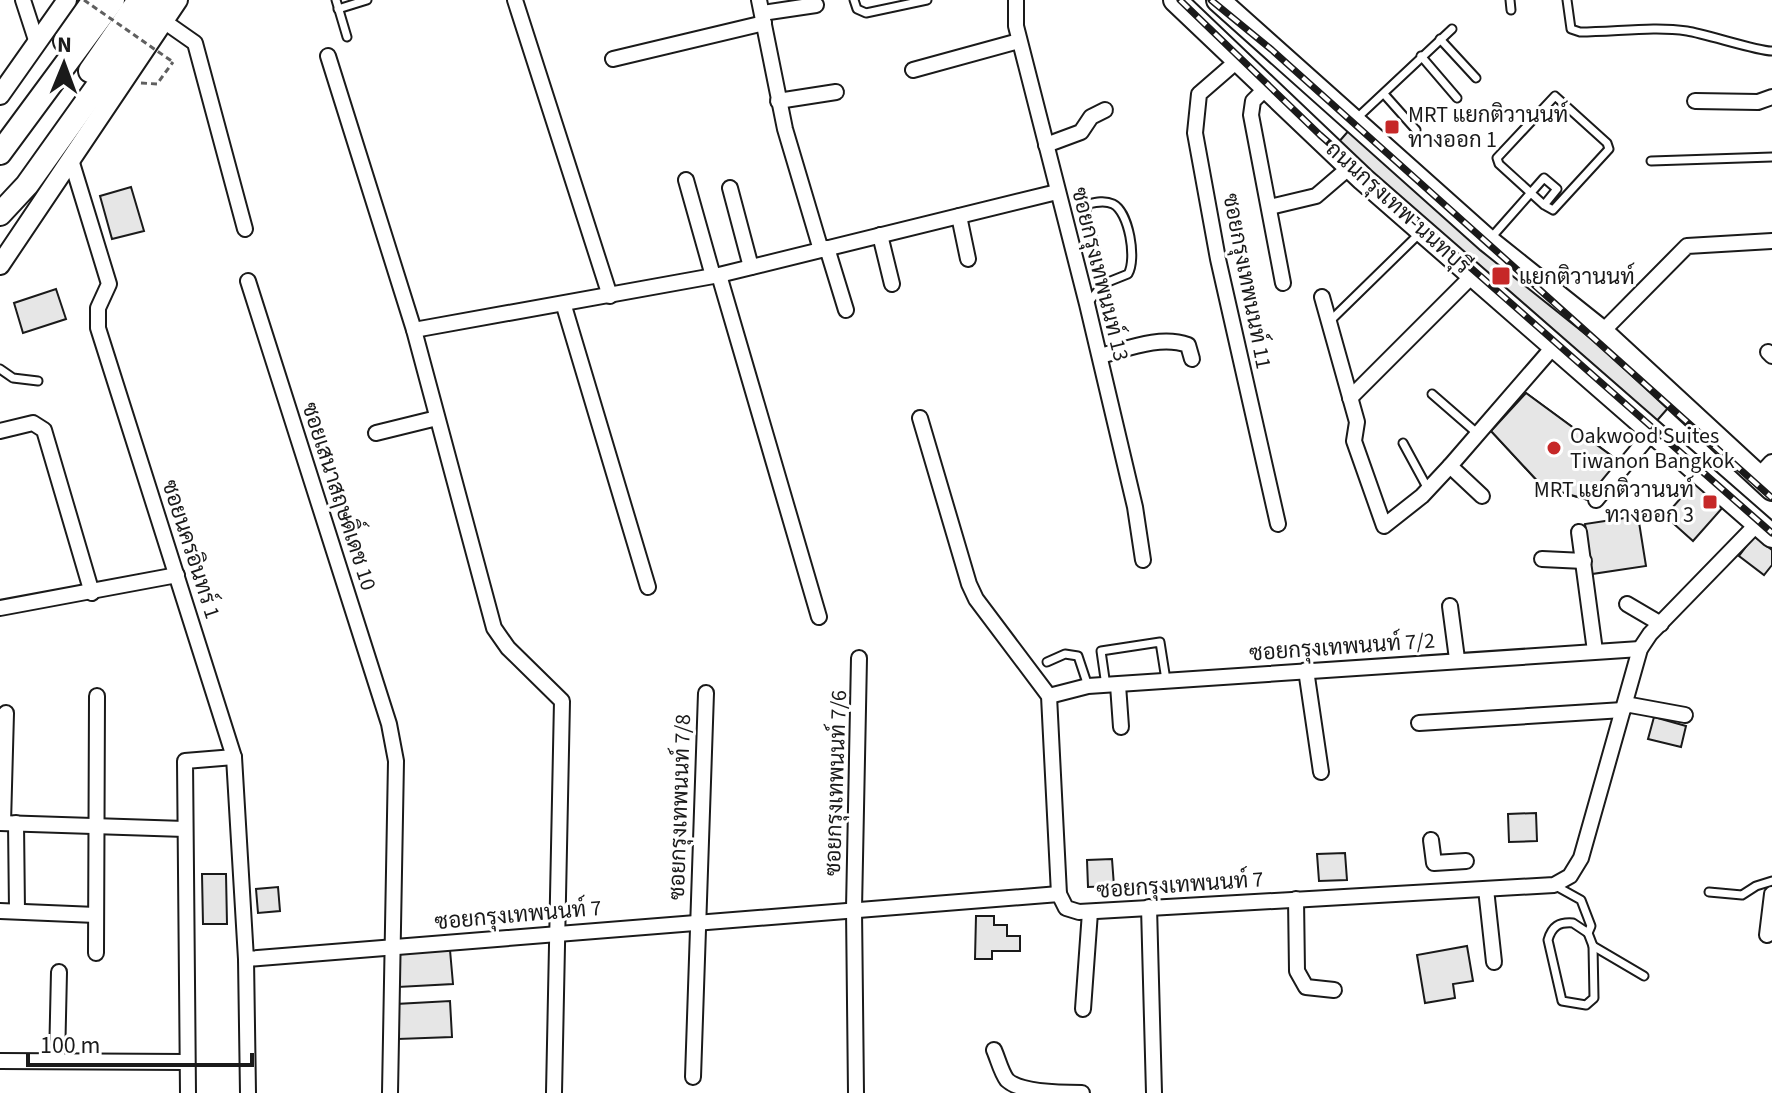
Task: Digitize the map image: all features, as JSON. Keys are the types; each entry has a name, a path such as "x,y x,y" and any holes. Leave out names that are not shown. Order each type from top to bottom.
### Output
{"main road":[{"path":"0,95 67,0"},
{"path":"0,143 94,0"},
{"path":"0,153 113,0"},
{"path":"0,212 18,175 139,0"},
{"path":"0,212 27,185 162,11 178,0"},
{"name":"ถนนกรุงเทพ-นนทบุรี","path":"1175,0 1351,166 1765,530"},
{"name":"ถนนกรุงเทพ-นนทบุรี","path":"1218,0 1488,241 1602,332 1767,477"},
{"path":"0,265 72,163 162,11"}],"street":[{"path":"23,0 36,40"},
{"path":"515,0 610,296"},
{"name":"ซอยกรุงเทพนนท์ 13","path":"1016,0 1019,41 1100,356 1135,507 1143,560"},
{"path":"613,59 762,12 816,5"},
{"path":"162,11 195,43 245,229"},
{"path":"762,12 778,101 846,310"},
{"path":"913,70 1019,41"},
{"path":"328,56 414,330 494,628 508,648 562,701 554,1093"},
{"name":"ซอยกรุงเทพนนท์ 11","path":"1237,61 1199,94 1195,133 1218,259 1278,524"},
{"path":"1267,87 1253,101 1251,115 1283,283"},
{"path":"778,101 836,92"},
{"path":"1695,101 1758,102 1772,97"},
{"path":"1046,145 1081,132 1091,117 1105,110"},
{"name":"ซอยนครอินทร์ 1","path":"72,163 109,284 98,308 98,328 234,757 246,959 248,1093"},
{"path":"1270,207 1316,196 1351,166"},
{"path":"686,180 819,617"},
{"path":"730,188 751,267"},
{"path":"414,330 491,314 564,306 716,276 1057,192"},
{"path":"959,216 968,259"},
{"path":"880,235 892,284"},
{"path":"1602,332 1687,246 1772,241"},
{"path":"1350,398 1474,274"},
{"name":"ซอยเสนาสฤษดิ์เดช 10","path":"248,281 389,724 396,761 390,947 390,1093"},
{"path":"1322,297 1357,422 1354,441 1384,526 1450,466 1554,346"},
{"path":"564,306 648,587"},
{"path":"1100,356 1156,342 1179,342 1188,345 1192,359"},
{"path":"376,433 437,418"},
{"path":"920,418 972,591 1049,696 1059,894"},
{"path":"0,431 33,423 44,430 92,593"},
{"path":"1596,500 1653,431"},
{"path":"1450,466 1482,496"},
{"path":"1554,885 1570,876 1581,858 1640,649 1661,624 1765,530"},
{"path":"1579,532 1595,651"},
{"path":"1542,559 1584,561"},
{"path":"0,608 177,575"},
{"path":"1627,604 1661,624"},
{"path":"1450,606 1457,659"},
{"name":"ซอยกรุงเทพนนท์ 7/2","path":"1049,696 1088,686 1640,649"},
{"name":"ซอยกรุงเทพนนท์ 7/6","path":"856,1093 854,909 859,658"},
{"path":"1306,670 1321,772"},
{"path":"1112,685 1121,727"},
{"name":"ซอยกรุงเทพนนท์ 7/8","path":"693,1077 706,693"},
{"path":"96,953 97,696"},
{"path":"1419,723 1624,707 1685,715"},
{"path":"6,713 6,823 17,911"},
{"path":"188,1093 185,767 187,758 234,757"},
{"path":"6,823 185,829"},
{"path":"1431,840 1437,891"},
{"path":"1434,863 1466,861"},
{"name":"ซอยกรุงเทพนนท์ 7","path":"246,959 1059,894 1066,908 1090,912 1554,885"},
{"path":"1486,889 1494,962"},
{"path":"1767,935 1772,894"},
{"path":"1296,899 1297,971 1301,981 1306,987 1334,990"},
{"path":"1149,907 1154,1093"},
{"path":"0,911 96,915"},
{"path":"1083,1009 1090,912"},
{"path":"57,1061 59,972"},
{"path":"994,1050 1008,1082 1017,1088 1032,1092 1082,1093"},
{"path":"0,1061 186,1062"}],"lane":[{"path":"347,37 337,4 367,0"},
{"path":"854,0 857,9 866,13 927,0"},
{"path":"1510,0 1511,10"},
{"path":"1567,0 1571,29 1580,32 1684,30 1742,42 1762,52 1772,51"},
{"path":"1354,120 1452,29"},
{"path":"1440,39 1476,78"},
{"path":"1421,56 1457,98"},
{"path":"1384,94 1416,130"},
{"path":"1555,96 1607,143 1609,149 1553,210 1531,193 1497,158 1555,96"},
{"path":"1651,161 1772,157"},
{"path":"1488,241 1543,179 1548,179 1557,189 1544,205"},
{"path":"1087,304 1103,284 1128,274 1132,257 1122,213 1110,202 1099,201 1088,204 1086,211 1103,284"},
{"path":"1330,321 1423,230"},
{"path":"0,369 13,378 38,381"},
{"path":"1432,394 1478,434"},
{"path":"1403,443 1428,489"},
{"path":"1112,685 1101,651 1160,642 1166,682"},
{"path":"1047,662 1065,654 1078,656 1088,686"},
{"path":"1709,892 1742,895 1772,881"},
{"path":"1554,885 1583,903 1591,926 1588,933"},
{"path":"1573,923 1588,933 1593,946 1594,998 1586,1005 1562,1001 1548,940 1551,930 1559,924 1573,923"},
{"path":"1593,946 1644,976"}],"path":[{"path":"84,0 173,62 157,84 122,82"}],"building":[{"name":"แยกติวานนท์","path":"1358,120 1675,400 1647,432 1330,152"},
{"path":"131,187 144,231 112,239 100,196"},
{"path":"56,289 66,319 23,333 14,303"},
{"name":"Oakwood Suites Tiwanon Bangkok","path":"1526,393 1624,465 1592,501 1543,487 1491,431"},
{"name":"Oakwood Suites Tiwanon Bangkok","path":"1526,393 1624,465 1592,501 1543,487 1491,431"},
{"path":"1695,482 1724,506 1693,541 1665,516"},
{"path":"1638,516 1646,566 1592,574 1585,524"},
{"path":"1754,536 1772,550 1772,565 1764,575 1739,556"},
{"path":"1654,717 1686,726 1681,747 1648,739"},
{"path":"1536,813 1537,841 1509,842 1508,814"},
{"path":"1345,853 1347,880 1319,881 1317,854"},
{"path":"1112,859 1114,886 1088,887 1087,860"},
{"path":"202,874 226,874 227,924 203,924"},
{"path":"278,887 280,911 258,913 256,889"},
{"path":"976,916 994,916 994,925 1007,925 1007,936 1020,936 1020,951 992,951 992,959 975,959"},
{"path":"1467,946 1473,981 1453,984 1455,998 1425,1003 1417,955"},
{"path":"450,950 453,984 398,987 395,954"},
{"path":"450,1001 452,1037 398,1039 396,1004"}],"railway":[{"path":"1180,0 1320,135 1772,533"},
{"path":"1211,0 1272,50 1772,498"}],"place":[{"name":"MRT แยกติวานนท์ ทางออก 1","path":"1392,127"},
{"name":"แยกติวานนท์","path":"1501,276"},
{"name":"Oakwood Suites Tiwanon Bangkok","path":"1554,448"},
{"name":"MRT แยกติวานนท์ ทางออก 3","path":"1710,502"}]}
